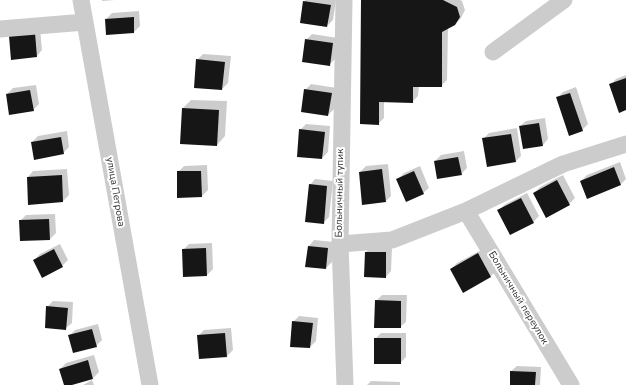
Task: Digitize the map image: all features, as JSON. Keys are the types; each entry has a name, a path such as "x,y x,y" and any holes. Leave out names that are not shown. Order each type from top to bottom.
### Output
{"street":[{"name":"улица Петрова","path":"81,0 150,385"},
{"name":"Больничный тупик","path":"344,0 340,244 345,385"},
{"path":"493,52 564,0"},
{"path":"0,29 85,22"},
{"path":"340,244 392,240 466,211 563,164 626,144"},
{"name":"Больничный переулок","path":"466,211 571,385"}],"building":[{"path":"361,0 443,0 457,7 460,17 455,25 442,32 442,87 413,87 413,103 379,102 379,125 360,124"},
{"path":"303,1 331,5 327,27 300,23"},
{"path":"134,17 134,33 106,35 105,19"},
{"path":"35,33 37,57 11,60 9,36"},
{"path":"305,39 333,43 330,66 302,62"},
{"path":"196,59 225,62 222,90 194,88"},
{"path":"626,78 626,110 619,113 609,84"},
{"path":"304,89 332,93 328,116 301,112"},
{"path":"30,90 34,111 9,115 6,94"},
{"path":"570,93 583,131 569,136 556,97"},
{"path":"182,108 219,110 217,146 180,144"},
{"path":"539,123 543,146 523,149 519,126"},
{"path":"299,129 325,132 322,159 297,157"},
{"path":"511,134 516,162 487,167 482,138"},
{"path":"61,137 64,154 34,160 31,142"},
{"path":"458,157 462,175 437,179 434,161"},
{"path":"614,167 621,185 587,199 580,181"},
{"path":"382,169 386,202 362,205 359,172"},
{"path":"177,171 201,171 202,197 177,198"},
{"path":"414,171 424,194 406,202 396,179"},
{"path":"62,175 63,202 28,205 27,177"},
{"path":"557,180 570,205 546,218 533,193"},
{"path":"309,184 327,186 324,224 305,222"},
{"path":"521,198 534,223 510,235 497,210"},
{"path":"49,219 50,240 20,241 19,220"},
{"path":"308,246 328,248 326,269 305,267"},
{"path":"206,248 207,276 183,277 182,249"},
{"path":"54,249 63,267 42,278 33,260"},
{"path":"365,252 386,252 386,278 364,277"},
{"path":"478,253 491,277 463,293 450,269"},
{"path":"375,300 401,301 401,328 374,328"},
{"path":"46,306 68,308 66,330 45,328"},
{"path":"292,321 313,323 310,348 290,347"},
{"path":"92,329 97,347 73,353 68,335"},
{"path":"225,333 227,357 199,359 197,335"},
{"path":"374,338 401,338 401,364 374,364"},
{"path":"88,360 93,379 72,385 64,385 59,369"},
{"path":"510,371 536,372 535,385 510,385"}]}
